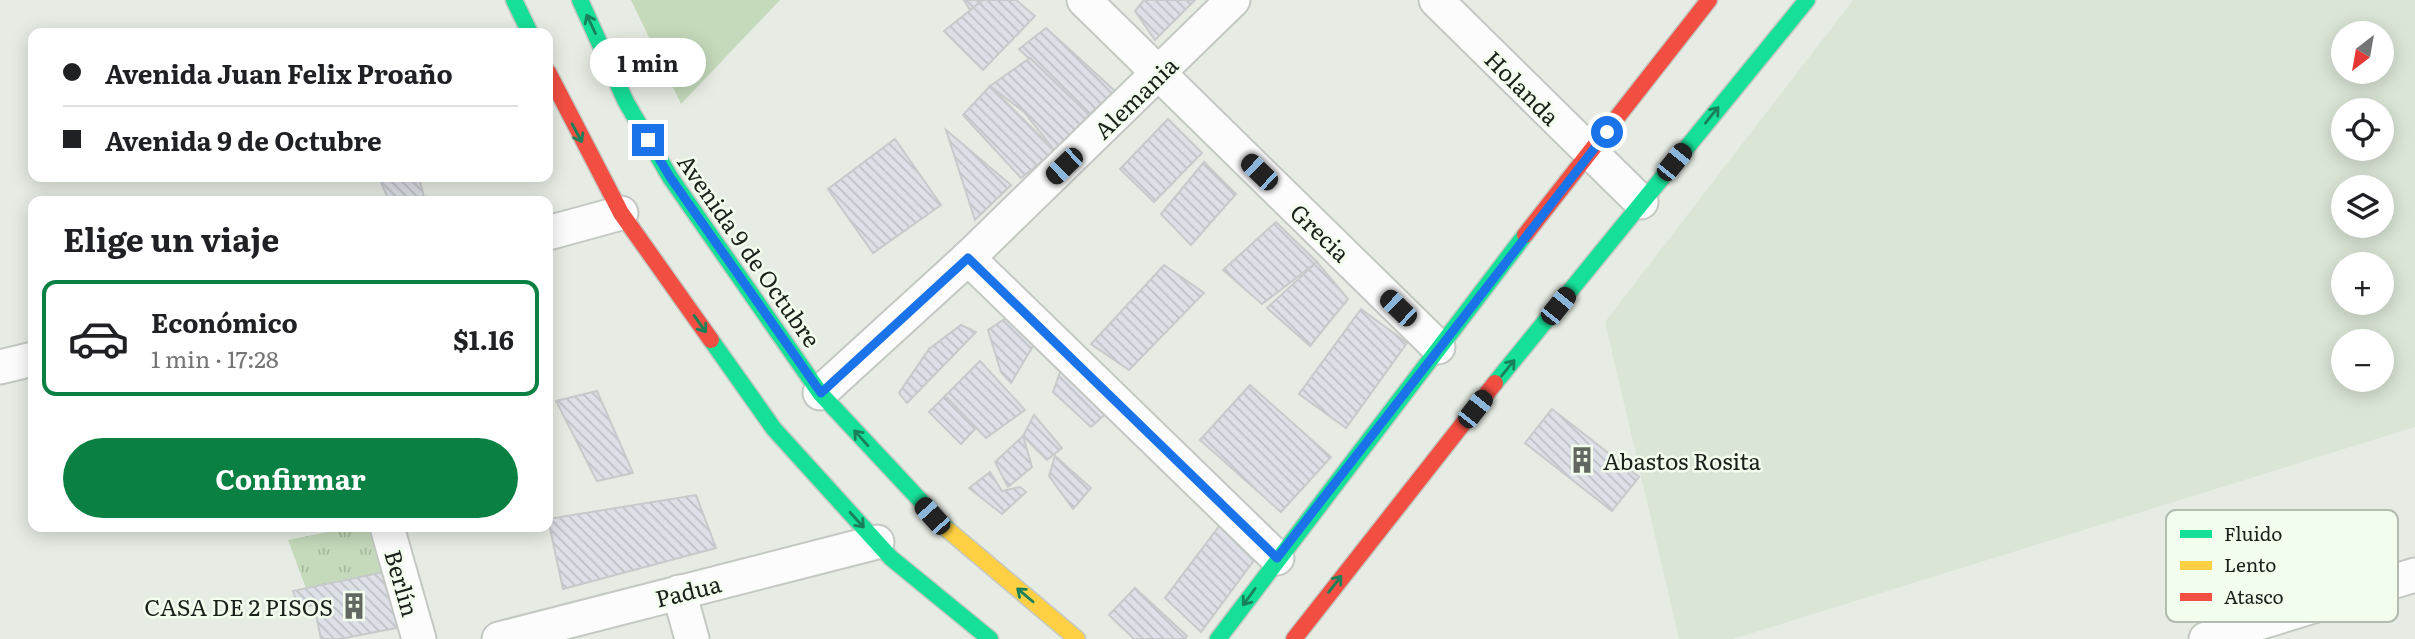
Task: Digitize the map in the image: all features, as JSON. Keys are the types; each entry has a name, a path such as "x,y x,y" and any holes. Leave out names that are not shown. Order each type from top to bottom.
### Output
{"main road":[{"path":"514,0 528,28"},
{"name":"Avenida 9 de Octubre","path":"580,0 626,102 670,177 821,393 932,516 1077,639"},
{"path":"1218,639 1438,347 1709,0"},
{"path":"1294,639 1641,202 1807,0"},
{"path":"553,82 621,213 774,429 891,558 990,639"}],"street":[{"name":"Grecia","path":"1084,0 1438,347"},
{"name":"Alemania","path":"821,393 968,258 1159,75 1233,0"},
{"name":"Holanda","path":"1436,0 1590,155 1641,202"},
{"path":"553,232 621,213"},
{"path":"968,258 1277,558"},
{"path":"0,367 28,360"},
{"name":"Berlín","path":"388,532 419,639"},
{"name":"Padua","path":"499,639 877,542"},
{"path":"2398,581 2415,575"},
{"path":"679,592 692,639"},
{"path":"2206,639 2248,633 2280,622"}],"shaded area":[{"path":"1853,0 2415,0 2415,427 1733,639 1679,639 1605,322"}],"green space":[{"path":"631,0 780,0 681,104"},
{"path":"328,532 369,532 384,572 306,588 288,540"}],"building":[{"path":"964,0 983,0 970,10"},
{"path":"983,0 1016,0 1035,16 983,70 944,31"},
{"path":"1144,0 1195,0 1155,40 1135,11"},
{"path":"1046,28 1115,91 1089,115 1019,49"},
{"path":"1030,58 1089,115 1055,151 1024,112 990,86"},
{"path":"990,86 1055,151 1021,178 963,115"},
{"path":"1168,119 1202,153 1154,202 1120,169"},
{"path":"946,130 1011,185 975,220"},
{"path":"895,139 941,205 873,253 828,189"},
{"path":"1204,162 1236,194 1191,245 1161,214"},
{"path":"381,182 420,182 424,196 387,196"},
{"path":"1276,222 1317,262 1262,304 1223,270"},
{"path":"1317,262 1348,299 1310,346 1267,308"},
{"path":"1164,265 1204,293 1129,370 1091,344"},
{"path":"1361,309 1407,343 1346,428 1299,394"},
{"path":"1012,314 1036,341 1011,383 1001,372 988,330"},
{"path":"961,325 976,332 907,403 899,393 929,349"},
{"path":"980,361 1025,410 986,438 945,396"},
{"path":"1064,361 1109,411 1091,427 1053,392"},
{"path":"1250,385 1331,457 1281,512 1200,440"},
{"path":"597,391 633,473 597,481 556,401"},
{"path":"945,396 976,428 961,444 929,412"},
{"name":"Abastos Rosita","path":"1552,409 1639,477 1612,511 1525,443"},
{"path":"1034,415 1062,448 1047,460 1023,436"},
{"path":"1023,436 1032,467 1008,487 995,462"},
{"path":"1055,456 1091,488 1073,509 1049,476"},
{"path":"990,472 1002,491 1020,487 1026,492 1002,514 969,488"},
{"path":"696,495 716,548 563,589 551,532 553,532 553,518"},
{"path":"1226,517 1260,552 1201,632 1165,598"},
{"name":"CASA DE 2 PISOS","path":"384,572 401,627 340,639 321,639 314,605 298,607 293,591"},
{"path":"1135,588 1187,636 1185,639 1134,639 1109,615"}],"traffic: fast":[{"path":"514,0 528,28"},
{"path":"580,0 626,102 670,177 820,393 948,530"},
{"path":"1495,383 1807,0"},
{"path":"1218,639 1525,235"},
{"path":"711,340 774,429 891,558 990,639"}],"traffic: slow":[{"path":"948,530 1077,639"}],"traffic: jam":[{"path":"1525,235 1709,0"},
{"path":"553,82 621,213 711,340"},
{"path":"1294,639 1495,383"}],"place":[{"name":"Abastos Rosita","path":"1582,460"},
{"name":"CASA DE 2 PISOS","path":"354,606"}],"route":[{"path":"648,140 670,177 821,393 968,258 1277,558 1607,132"}]}
